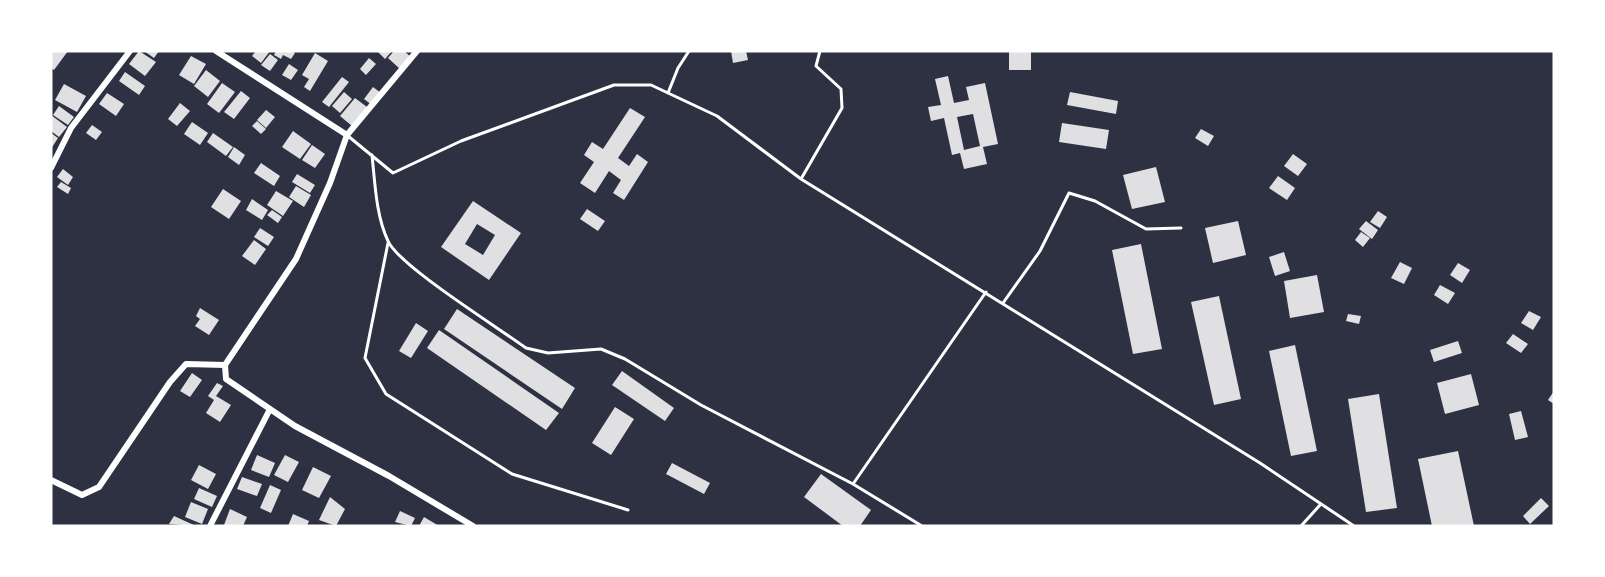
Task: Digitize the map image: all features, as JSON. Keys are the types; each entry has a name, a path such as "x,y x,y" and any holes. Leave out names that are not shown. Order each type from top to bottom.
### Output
{"street":[{"path":"51,168 71,128 130,51"},
{"path":"216,51 347,135"},
{"path":"417,51 347,135 330,183 296,259 225,365 226,379 270,409 473,526"},
{"path":"51,480 82,495 99,487 170,381 186,364 225,365"},
{"path":"210,526 270,409"}],"lane":[{"path":"668,93 688,51"},
{"path":"801,179 842,108 842,89 816,66 820,51"},
{"path":"347,135 393,173 461,141 614,85 651,85 717,116 801,179 1260,463 1354,526"},
{"path":"372,155 376,192 388,243 365,358 386,394 512,474 628,510"},
{"path":"1003,303 1040,251 1069,193 1095,201 1146,229 1181,228"},
{"path":"388,243 407,264 526,348 548,353 601,349 625,359 701,405 853,484 922,526"},
{"path":"853,484 986,292"},
{"path":"1301,526 1320,505"}],"building":[{"path":"51,51 68,51 54,70 51,68"},
{"path":"139,51 156,62 145,76 129,64"},
{"path":"144,51 159,51 154,58"},
{"path":"256,51 270,51 261,63 252,56"},
{"path":"276,51 295,53 291,59 283,55 281,59 274,55"},
{"path":"377,51 392,51 385,59"},
{"path":"394,51 404,51 411,57 400,69 388,58"},
{"path":"731,51 746,51 748,60 733,63"},
{"path":"1009,51 1031,51 1031,70 1009,70"},
{"path":"315,53 328,61 310,91 304,87 309,79 302,75"},
{"path":"270,54 278,60 270,71 261,65"},
{"path":"191,56 206,64 194,84 179,75"},
{"path":"369,58 376,64 366,75 360,69"},
{"path":"289,64 298,70 291,80 282,75"},
{"path":"206,70 220,81 208,97 194,86"},
{"path":"125,72 145,86 139,95 119,81"},
{"path":"948,76 954,103 969,100 966,87 985,83 998,144 983,147 987,164 964,169 960,153 952,155 944,118 931,121 928,107 941,105 935,79","holes":["973,114 980,146 964,150 957,117"]},
{"path":"342,77 349,82 329,107 322,102"},
{"path":"222,83 235,92 219,113 207,104"},
{"path":"64,84 86,96 77,112 55,100"},
{"path":"373,87 381,93 372,105 364,99"},
{"path":"241,91 250,98 234,119 224,112"},
{"path":"344,92 352,99 340,113 332,106"},
{"path":"1070,92 1118,101 1116,114 1067,105"},
{"path":"107,93 124,104 116,116 99,104"},
{"path":"355,98 367,107 352,126 340,116"},
{"path":"180,103 190,111 177,126 168,119"},
{"path":"59,106 74,117 68,125 53,115"},
{"path":"630,108 645,117 618,158 629,166 637,154 648,162 624,200 613,193 621,180 609,171 595,193 580,183 594,162 584,155 592,142 603,149"},
{"path":"266,110 275,117 266,128 257,120"},
{"path":"51,115 67,127 59,137 51,131"},
{"path":"257,121 266,129 261,134 252,126"},
{"path":"192,122 208,133 200,145 184,134"},
{"path":"1062,123 1109,130 1106,149 1059,142"},
{"path":"92,125 102,132 96,140 86,133"},
{"path":"1201,129 1214,136 1208,146 1195,138"},
{"path":"293,131 311,144 300,159 282,147"},
{"path":"51,133 58,138 51,149"},
{"path":"213,133 233,147 226,156 207,142"},
{"path":"312,145 325,154 315,168 302,160"},
{"path":"234,147 245,155 239,165 228,157"},
{"path":"1293,154 1307,164 1298,176 1284,166"},
{"path":"261,163 280,176 274,186 254,173"},
{"path":"1156,167 1165,202 1132,209 1123,175"},
{"path":"63,169 73,177 68,185 57,177"},
{"path":"297,174 315,185 310,193 292,182"},
{"path":"1278,176 1295,188 1287,200 1269,188"},
{"path":"61,182 71,188 68,194 57,187"},
{"path":"296,186 311,195 304,207 289,197"},
{"path":"223,189 241,201 229,219 211,207"},
{"path":"276,191 293,201 283,216 267,205"},
{"path":"252,199 268,210 262,220 246,210"},
{"path":"473,201 521,233 489,280 441,247","holes":["477,224 495,235 483,255 465,244"]},
{"path":"587,209 605,221 598,231 580,219"},
{"path":"272,210 282,217 278,223 267,215"},
{"path":"1378,211 1387,217 1380,228 1370,222"},
{"path":"1238,221 1246,255 1213,263 1205,228"},
{"path":"1366,221 1378,230 1372,239 1359,229"},
{"path":"260,228 274,237 268,246 254,237"},
{"path":"1361,232 1370,238 1363,247 1355,240"},
{"path":"254,240 266,249 255,265 242,256"},
{"path":"1141,244 1162,349 1133,354 1112,250"},
{"path":"1284,252 1290,271 1275,276 1269,257"},
{"path":"1400,262 1412,268 1404,284 1391,278"},
{"path":"1458,263 1470,270 1462,283 1450,275"},
{"path":"1317,275 1324,312 1290,318 1284,281"},
{"path":"1440,285 1455,293 1448,304 1434,295"},
{"path":"1219,296 1241,399 1214,405 1191,302"},
{"path":"200,308 219,320 209,335 195,326 200,319 196,316"},
{"path":"457,309 575,388 562,409 444,329"},
{"path":"1529,311 1541,317 1533,330 1521,323"},
{"path":"1348,314 1361,316 1359,324 1346,321"},
{"path":"416,323 428,331 411,358 399,351"},
{"path":"439,330 559,413 546,430 427,348"},
{"path":"1513,334 1528,344 1521,353 1506,343"},
{"path":"1458,341 1462,353 1434,362 1430,350"},
{"path":"1295,345 1317,451 1291,456 1269,351"},
{"path":"622,371 674,408 665,421 612,385"},
{"path":"192,373 202,380 190,397 180,391"},
{"path":"1471,374 1479,405 1445,414 1437,383"},
{"path":"217,383 223,386 216,396 231,405 220,422 206,413 214,400 208,396"},
{"path":"1554,391 1554,404 1548,400"},
{"path":"1379,394 1397,508 1366,512 1348,399"},
{"path":"615,407 634,419 611,455 592,443"},
{"path":"1521,411 1528,437 1515,440 1509,414"},
{"path":"1458,451 1474,526 1432,526 1418,459"},
{"path":"257,455 275,463 269,477 251,470"},
{"path":"285,455 299,462 288,482 274,475"},
{"path":"672,463 710,483 704,494 666,474"},
{"path":"199,465 216,474 208,489 191,480"},
{"path":"313,467 331,476 319,498 302,490"},
{"path":"821,474 871,510 860,526 843,526 804,497"},
{"path":"242,477 262,484 257,496 237,489"},
{"path":"270,485 281,490 271,513 260,508"},
{"path":"199,488 217,496 212,507 194,499"},
{"path":"330,497 345,509 336,526 319,520"},
{"path":"1541,498 1549,506 1530,524 1523,516"},
{"path":"191,502 208,509 202,524 185,517"},
{"path":"230,509 247,517 243,526 224,525"},
{"path":"400,511 415,518 411,526 395,522"},
{"path":"293,514 309,521 307,526 288,526"},
{"path":"174,516 196,526 169,524"},
{"path":"424,517 439,526 419,526"}]}
